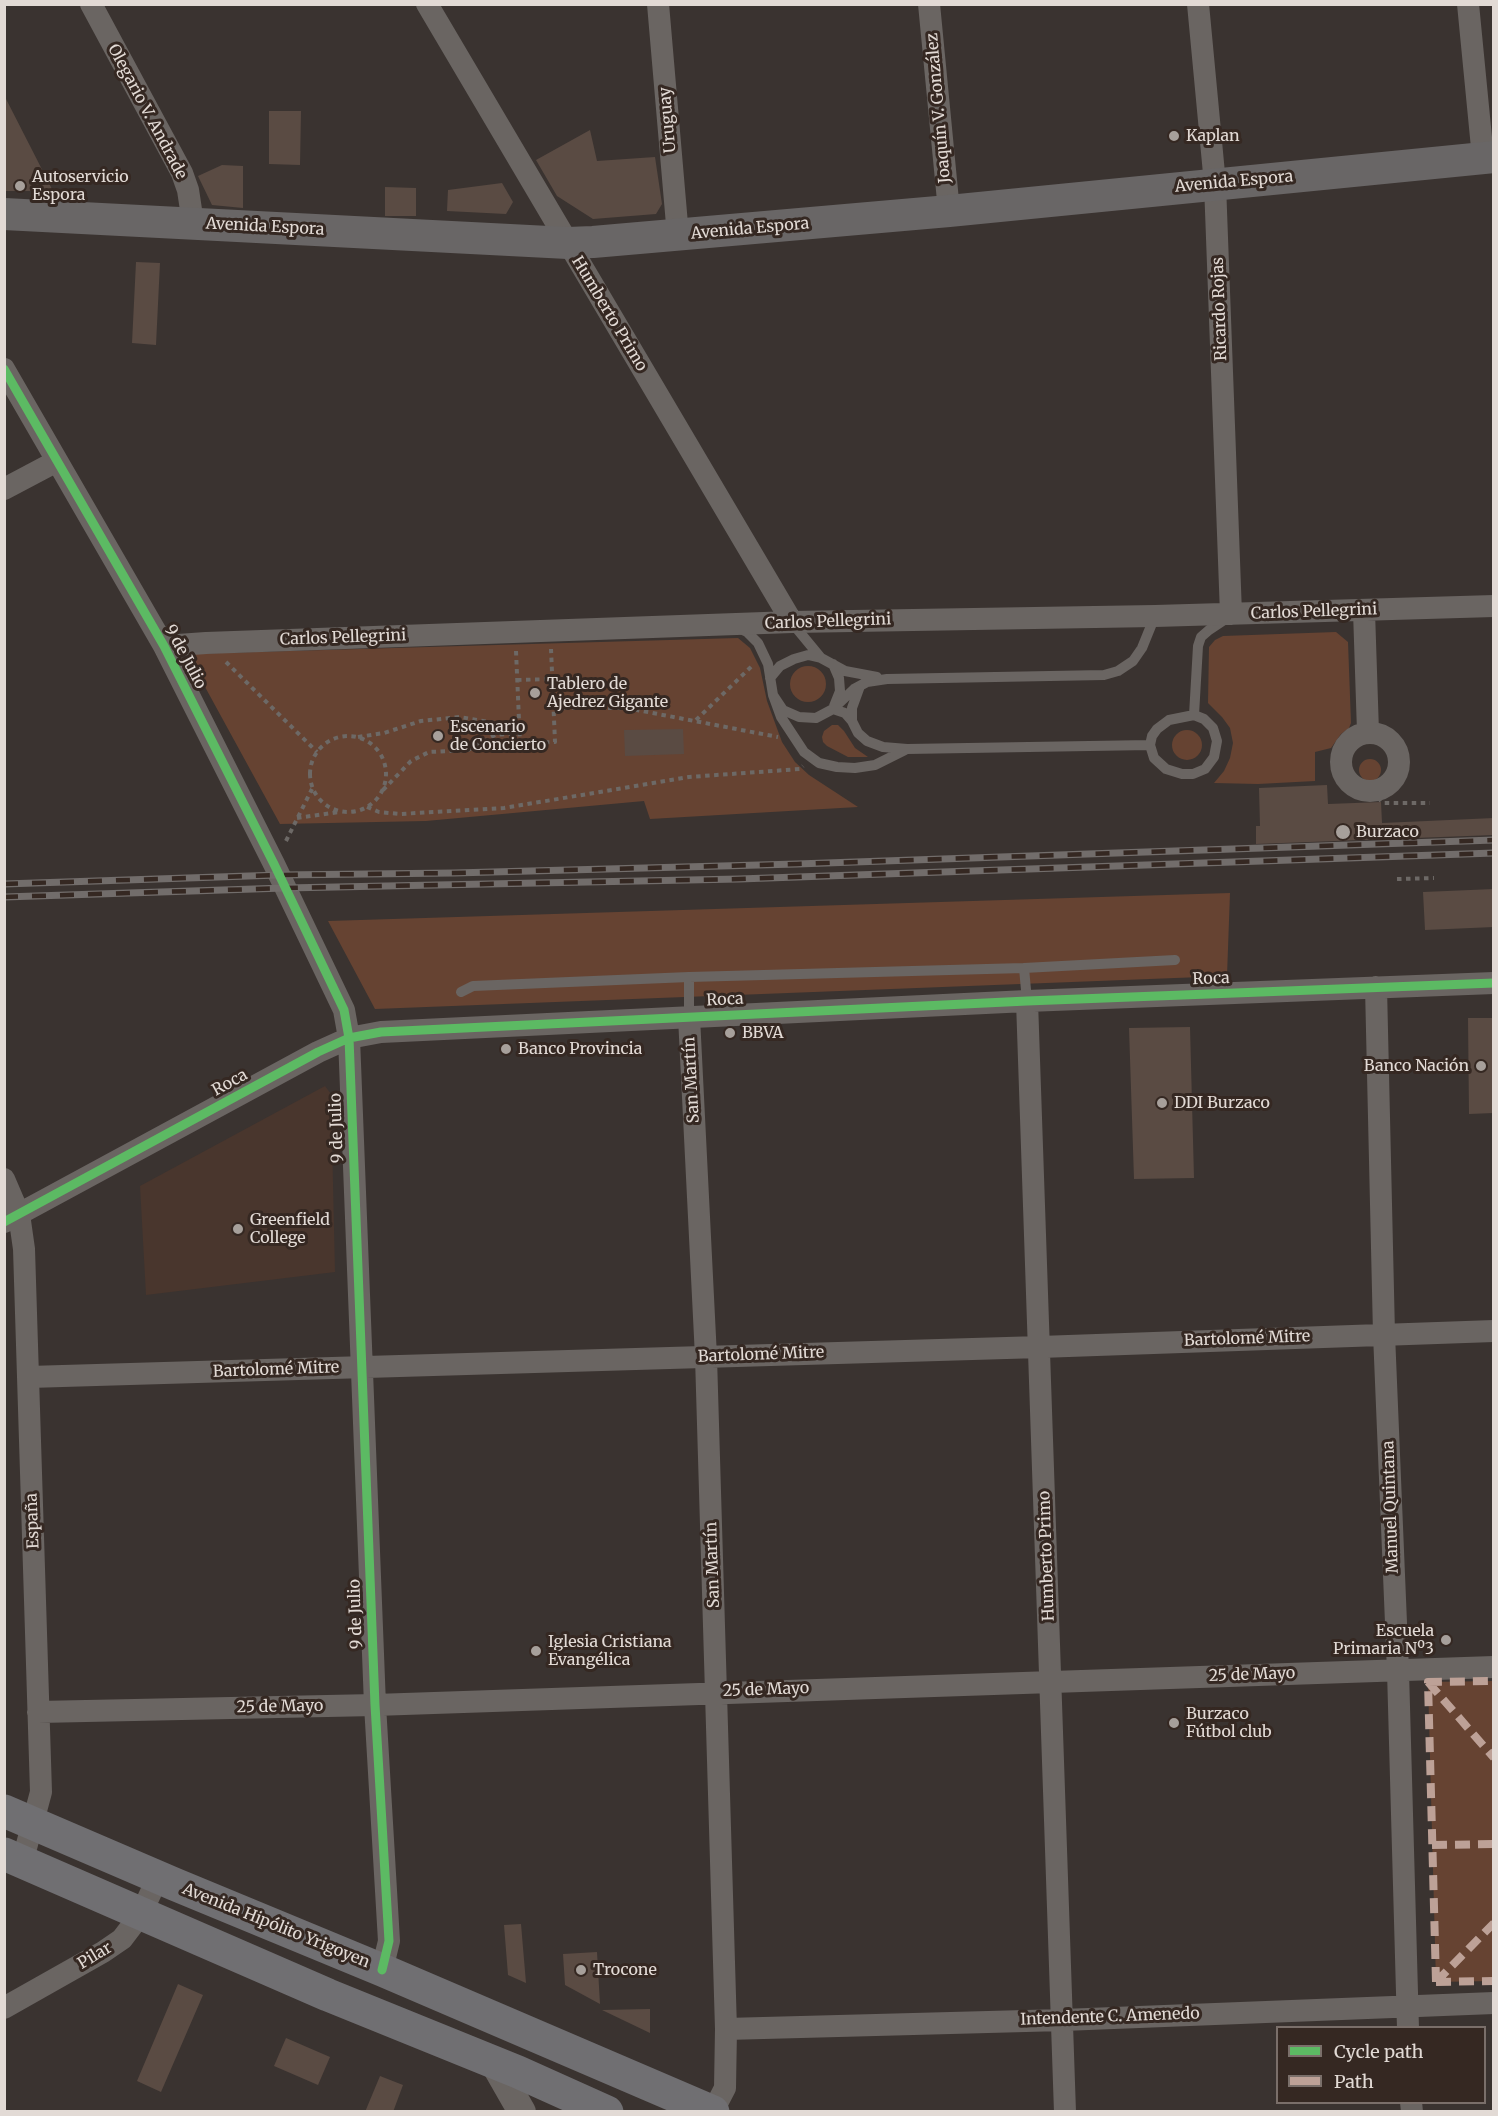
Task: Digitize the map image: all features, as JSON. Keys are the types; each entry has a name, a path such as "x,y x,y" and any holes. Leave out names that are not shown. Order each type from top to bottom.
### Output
{"main road":[{"name":"Avenida Espora","path":"4,214 568,243 678,236 949,211 1488,158"},
{"name":"Avenida Hipólito Yrigoyen","path":"4,1811 713,2111"},
{"path":"13,1859 328,1995 608,2112"}],"street":[{"name":"Olegario V. Andrade","path":"91,4 182,173 188,190 193,223"},
{"name":"Humberto Primo","path":"428,4 792,622"},
{"name":"Uruguay","path":"658,4 678,236"},
{"name":"Joaquín V. González","path":"929,4 949,211"},
{"name":"Ricardo Rojas","path":"1198,4 1215,184 1231,614"},
{"path":"1468,4 1488,158"},
{"name":"9 de Julio","path":"4,369 164,646 274,864 344,1010 349,1038 375,1705 388,1941 382,1970"},
{"path":"4,489 57,460"},
{"name":"Carlos Pellegrini","path":"164,646 792,622 1155,616 1494,606"},
{"path":"1364,611 1368,732"},
{"path":"1368,732 1386,736 1398,751 1400,760 1399,769 1389,785 1372,792 1353,786 1341,769 1344,749 1350,740 1358,734 1368,732"},
{"name":"Roca","path":"12,1218 318,1052 349,1038 381,1032 1028,1001 1494,983"},
{"name":"Manuel Quintana","path":"1376,987 1384,1334 1398,1671 1408,2016"},
{"name":"Humberto Primo","path":"1028,1001 1065,2112"},
{"name":"San Martín","path":"689,1017 706,1357 726,2029 724,2088 713,2111"},
{"name":"España","path":"4,1179 12,1218 24,1250 41,1792 34,1823 13,1859"},
{"name":"Bartolomé Mitre","path":"29,1377 1494,1331"},
{"name":"25 de Mayo","path":"38,1712 375,1705 1494,1667"},
{"name":"Pilar","path":"4,2008 122,1939 141,1914 158,1877"},
{"name":"Intendente C. Amenedo","path":"726,2029 1063,2020 1408,2016 1494,2003"},
{"path":"494,2063 513,2108 546,2085"}],"lane":[{"path":"1194,715 1198,646 1201,637 1231,614"},
{"path":"773,695 783,710 799,717 816,717 833,709 867,682 887,679 1104,675 1118,671 1133,661 1142,648 1155,616"},
{"path":"792,622 821,658"},
{"path":"732,626 747,632 758,643 768,664 773,695 781,717 804,752 819,763 837,768 875,765 907,749"},
{"path":"770,678 780,666 808,655 821,658 845,671 887,679"},
{"path":"833,664 839,678 840,692 833,709"},
{"path":"852,721 852,708 860,686"},
{"path":"833,709 845,713 858,733 867,741 883,747 907,749 1150,745"},
{"path":"1194,715 1204,719 1213,728 1217,741 1214,757 1205,769 1193,774 1182,774 1166,769 1154,758 1150,745 1152,736 1163,723 1194,715"},
{"path":"461,992 473,986 1024,968 1175,960"},
{"path":"1024,968 1028,1001"},
{"path":"689,978 689,1017"}],"path":[{"path":"515,632 520,743 555,742 550,631"},
{"path":"206,643 317,752"},
{"path":"695,721 764,654"},
{"path":"517,680 553,679"},
{"path":"554,708 619,708 795,740"},
{"path":"340,812 323,803 312,788 310,769 317,752 325,743 337,738 384,733 421,721 460,717 519,726"},
{"path":"297,818 353,812 367,807 411,761 429,752 468,750 495,735 520,733"},
{"path":"354,737 372,745 380,754 385,766 386,778 382,790"},
{"path":"367,807 379,812 400,814 504,808 689,777 800,769 812,758"},
{"path":"274,864 312,788"},
{"path":"1372,792 1383,803 1430,803"},
{"path":"1397,879 1434,878"}],"shaded area":[{"path":"1336,632 1348,642 1351,723 1331,748 1315,752 1315,781 1258,784 1214,783 1224,771 1233,743 1230,728 1208,703 1209,647 1223,636"},
{"path":"738,638 750,648 760,668 767,701 782,742 795,762 809,775 858,807 650,819 644,801 426,821 280,824 187,654"},
{"path":"808,666 821,671 826,684 821,697 808,702 795,697 790,684 795,671"},
{"path":"832,725 838,725 855,748 868,757 848,757 827,746 822,737 824,731"},
{"path":"1187,730 1198,734 1202,745 1198,756 1187,760 1176,756 1172,745 1176,734"},
{"path":"1370,759 1378,762 1381,770 1378,778 1370,781 1362,778 1359,770 1362,762"},
{"path":"1230,893 1227,976 375,1009 328,921"},
{"name":"Greenfield College","path":"325,1086 331,1094 335,1272 146,1295 140,1186"},
{"path":"1493,1681 1493,1981 1436,1982 1428,1682"}],"building":[{"path":"4,95 53,191 4,191"},
{"path":"269,111 301,111 300,165 269,164"},
{"path":"590,130 597,161 655,157 662,204 656,214 593,219 557,196 536,160"},
{"path":"222,165 243,166 243,208 212,205 198,176"},
{"path":"502,183 513,202 506,214 447,211 448,190"},
{"path":"385,187 416,188 416,216 385,216"},
{"path":"136,262 160,263 156,345 132,343"},
{"path":"683,729 684,754 625,756 624,730"},
{"path":"1327,785 1328,804 1381,802 1382,823 1494,818 1494,835 1256,844 1256,826 1260,826 1259,788"},
{"path":"1494,889 1494,927 1425,930 1423,892"},
{"name":"Banco Nación","path":"1468,1018 1494,1018 1494,1113 1469,1114"},
{"name":"DDI Burzaco","path":"1190,1027 1194,1178 1134,1179 1129,1028"},
{"path":"521,1924 526,1983 508,1975 504,1925"},
{"name":"Trocone","path":"597,1952 600,2004 565,1985 563,1954"},
{"path":"178,1984 203,1995 161,2092 137,2081"},
{"path":"650,2009 650,2033 602,2010"},
{"path":"286,2038 330,2057 318,2085 274,2066"},
{"path":"380,2076 403,2085 393,2112 365,2112"}],"railway":[{"path":"4,884 279,875 797,864 1494,840"},
{"path":"4,897 285,888 739,879 1494,853"}],"marked path":[{"path":"1436,1982 1428,1682 1494,1681"},
{"path":"1428,1682 1494,1758"},
{"path":"1432,1845 1494,1844"},
{"path":"1436,1982 1494,1923"},
{"path":"1436,1982 1494,1981"}],"cycle path":[{"path":"4,369 164,646 274,864 344,1010 349,1038 375,1705 389,1941 382,1970"},
{"path":"4,1222 318,1052 349,1038 381,1032 1027,1001 1494,983"}],"place":[{"name":"Kaplan","path":"1174,136"},
{"name":"Autoservicio Espora","path":"20,186"},
{"name":"Tablero de Ajedrez Gigante","path":"535,693"},
{"name":"Escenario de Concierto","path":"438,736"},
{"name":"Burzaco","path":"1343,832"},
{"name":"BBVA","path":"730,1033"},
{"name":"Banco Provincia","path":"506,1049"},
{"name":"Banco Nación","path":"1481,1066"},
{"name":"DDI Burzaco","path":"1162,1103"},
{"name":"Greenfield College","path":"238,1229"},
{"name":"Escuela Primaria Nº3","path":"1446,1640"},
{"name":"Iglesia Cristiana Evangélica","path":"536,1651"},
{"name":"Burzaco Fútbol club","path":"1174,1723"},
{"name":"Trocone","path":"581,1970"}]}
